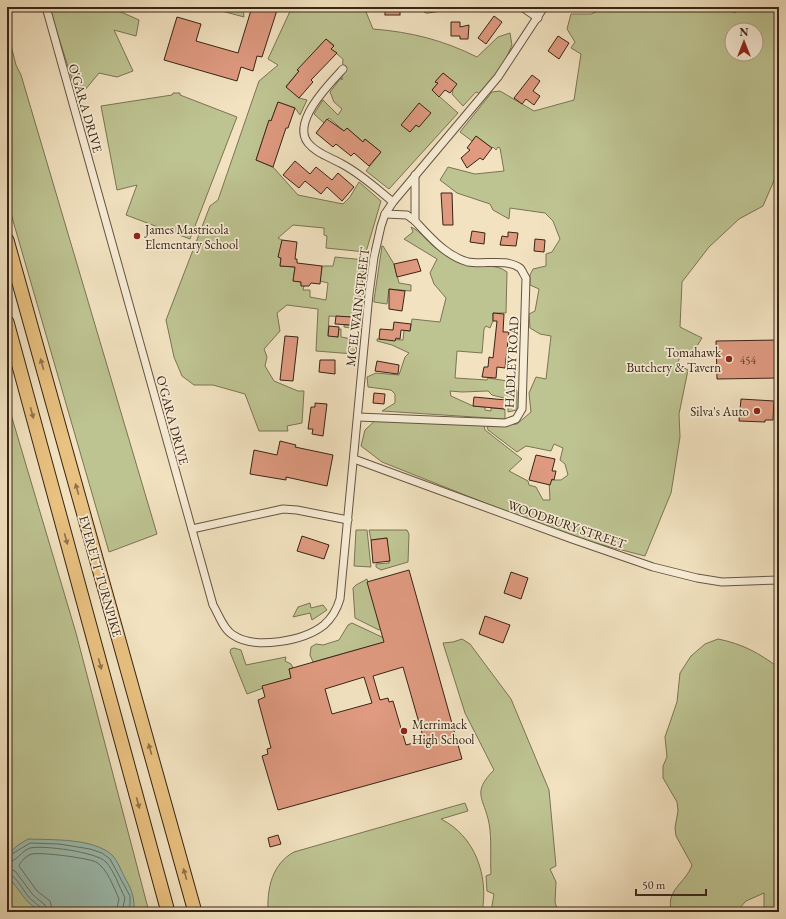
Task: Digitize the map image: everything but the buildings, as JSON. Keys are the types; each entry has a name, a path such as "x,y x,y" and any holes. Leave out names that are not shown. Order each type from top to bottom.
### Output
{"highway":[{"name":"EVERETT TURNPIKE","path":"7,240 195,912"},
{"name":"EVERETT TURNPIKE","path":"7,322 168,912"}],"street":[{"name":"O'GARA DRIVE","path":"46,7 213,605 226,629 240,639 260,643 282,641 307,634 324,625 338,606 342,591 348,520"},
{"path":"427,9 441,7"},
{"path":"522,7 538,18"},
{"name":"MCELWAIN STREET","path":"348,520 373,263 377,241 386,214 393,202 415,175 498,78 544,7"},
{"path":"343,68 320,93 308,112 304,132 307,142 324,156 353,170 393,202"},
{"path":"415,175 415,221"},
{"name":"HADLEY ROAD","path":"358,417 505,422 516,419 522,409 526,278 520,268 510,264 468,262 448,253 407,215 386,214"},
{"name":"WOODBURY STREET","path":"354,459 550,532 653,567 697,578 722,582 779,580"},
{"path":"192,529 283,509 297,510 348,520"}],"green space":[{"path":"51,7 118,7 121,12 139,20 136,36 114,30 133,71 117,77 99,73 85,90 74,85 51,14"},
{"path":"207,7 243,7 244,17"},
{"path":"292,7 364,7 373,29 400,32 439,41 477,57 498,37 510,33 512,45 498,77 483,95 476,92 463,106 452,94 453,91 451,90 456,84 443,73 435,82 438,83 432,90 458,113 389,189 366,171 381,152 365,139 363,142 347,128 344,131 329,118 324,123 314,114 323,100 338,115 342,109 334,102 330,92 341,78 342,80 343,59 331,49 334,45 326,39 298,70 299,71 286,86 299,98 307,100 300,115 295,108 278,102 271,121 269,121 256,160 273,167 298,195 343,204 350,197 359,182 381,201 366,252 326,248 327,236 324,235 324,228 293,225 278,238 282,240 279,257 281,258 280,266 295,267 293,281 301,282 301,285 304,286 303,290 310,290 310,297 326,300 328,283 320,281 322,266 333,266 335,257 365,260 357,329 344,327 344,325 351,325 352,317 329,316 328,335 338,337 339,329 341,329 341,337 352,339 356,336 354,354 316,351 318,309 287,305 277,313 280,331 264,349 267,357 265,366 274,381 298,391 304,391 302,423 287,426 288,431 259,431 245,394 213,385 194,385 182,376 174,357 166,320 210,206 218,200 259,81 278,65 268,59","holes":["430,113 419,127 416,125 410,132 402,125"]},
{"path":"607,7 711,7 713,9 731,7 734,13 743,7 779,7 779,169 763,206 739,219 709,247 682,282 680,327 702,338 690,357 682,353 677,364 688,370 679,414 680,437 671,493 645,556 572,537 382,462 361,446 365,430 378,418 483,422 485,430 522,459 509,471 528,481 529,485 536,487 543,500 550,500 549,480 561,480 568,475 565,464 560,460 563,448 554,444 551,451 526,446 517,452 488,430 487,426 517,424 531,412 529,393 536,377 546,379 551,336 540,334 530,328 529,314 535,311 539,289 530,285 530,275 533,269 546,266 546,254 552,252 560,239 553,221 545,213 510,208 509,219 493,210 490,204 457,193 440,180 448,167 475,174 504,171 500,148 498,147 496,150 493,147 492,148 476,136 472,141 460,132 492,92 500,91 534,111 574,100 581,54 571,48 575,42 567,29 571,14 591,14"},
{"path":"7,30 16,65 21,75 157,534 109,552 7,200"},
{"path":"173,93 180,93 180,95 237,117 190,239 126,215 137,185 117,190 101,106 172,95"},
{"path":"411,227 420,233 439,251 465,264 475,266 492,266 507,272 506,313 493,313 493,321 490,328 486,326 484,329 482,353 457,351 455,378 487,380 488,378 514,382 517,392 517,410 508,412 508,399 492,395 488,391 450,391 451,396 473,406 485,407 485,410 491,411 491,408 505,409 505,419 382,411 395,403 395,394 391,390 368,387 367,377 376,373 399,375 405,357 409,353 392,345 377,341 377,339 403,340 404,330 410,331 412,319 440,322 446,298 434,284 430,273 437,259 404,239 413,232"},
{"path":"382,246 394,264 399,283 411,285 411,291 389,289 387,304 374,302"},
{"path":"7,401 76,633 149,912 7,912"},
{"path":"356,530 367,530 371,567 354,566"},
{"path":"369,530 407,530 409,534 408,562 381,570 376,567 376,564 389,563 387,538 371,540"},
{"path":"367,579 381,629 379,630 355,618 353,588"},
{"path":"310,603 311,608 323,605 327,610 312,620 310,613 293,617 298,607"},
{"path":"352,623 386,639 395,639 313,662 310,655 311,647 316,644 323,645 339,640 348,625"},
{"path":"462,639 470,644 511,699 549,790 556,866 550,869 556,882 555,902 558,912 491,912 494,894 487,891 486,876 491,874 490,835 489,823 482,801 481,790 483,784 494,770 465,713 443,643"},
{"path":"718,639 750,650 779,668 779,912 764,912 764,893 746,901 736,912 672,912 670,905 673,893 692,865 676,836 675,828 678,811 677,802 663,778 663,766 667,757 665,737 677,702 680,673 691,656 705,644"},
{"path":"234,648 241,650 246,665 286,657 285,661 291,664 293,668 289,669 291,678 247,694 230,652 231,649"},
{"path":"465,803 468,811 441,819 453,826 463,836 471,846 477,858 483,885 484,898 482,912 268,912 272,878 281,863 294,852"}],"water":[{"path":"28,839 72,841 94,845 104,849 112,855 119,865 132,892 134,908 128,912 40,912 27,901 7,875 7,855"}],"place":[{"name":"James Mastricola Elementary School","path":"137,236"},
{"name":"Tomahawk Butchery & Tavern","path":"729,359"},
{"name":"Silva's Auto","path":"757,411"},
{"name":"Merrimack High School","path":"404,731"}]}
